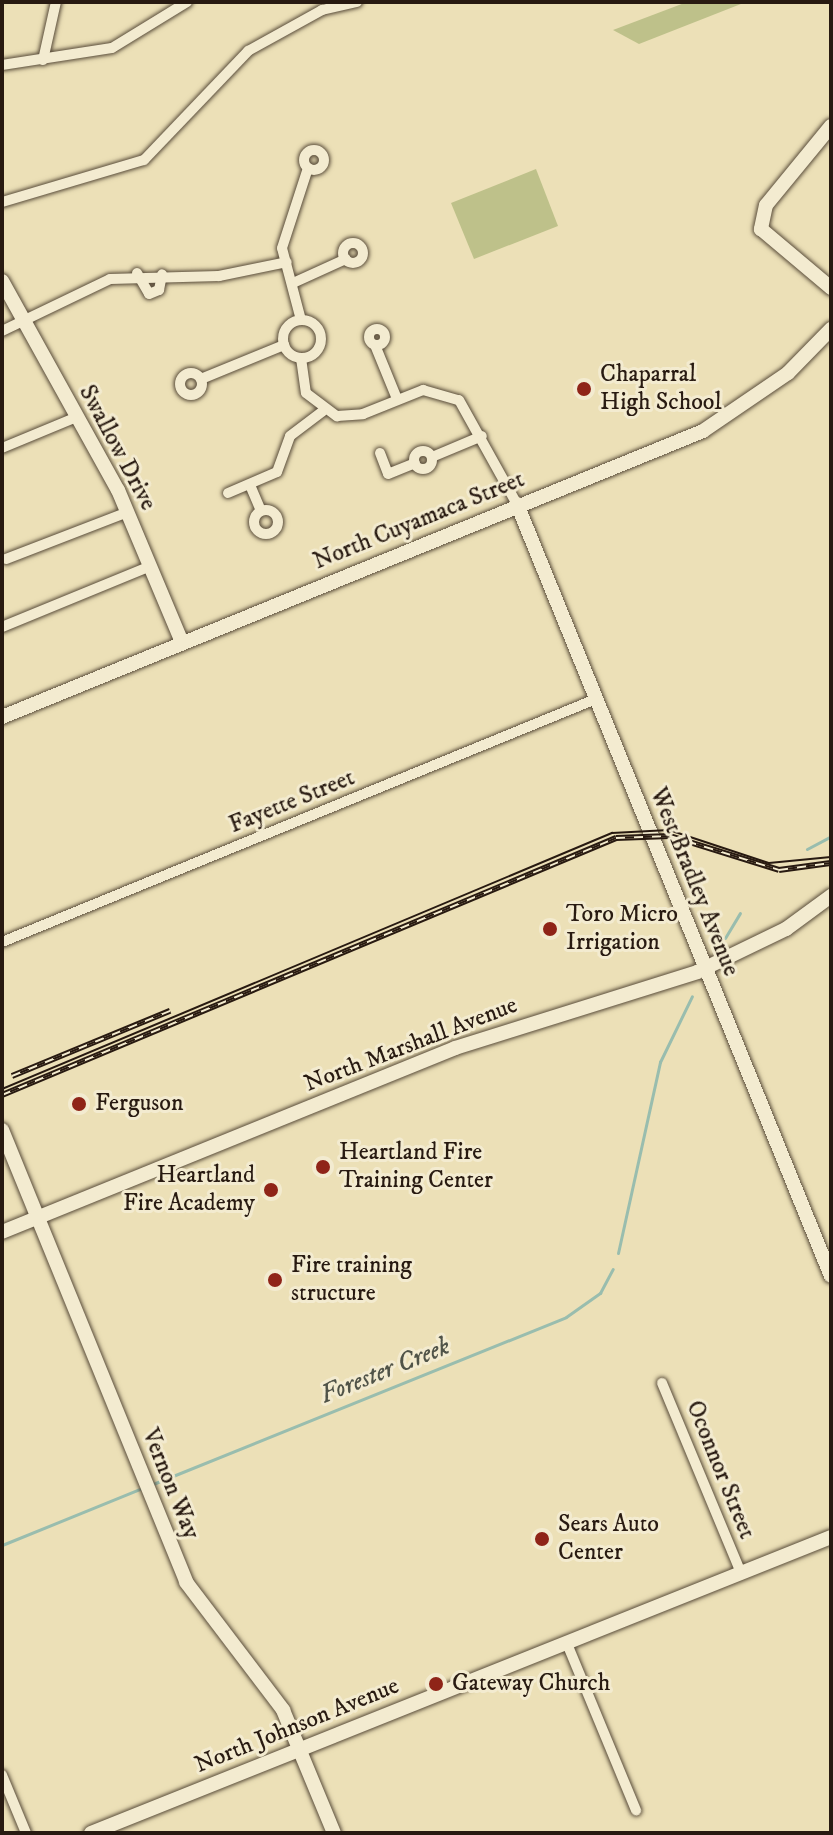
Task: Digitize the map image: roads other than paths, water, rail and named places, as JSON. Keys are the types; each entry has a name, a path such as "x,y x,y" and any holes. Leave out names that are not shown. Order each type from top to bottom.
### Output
{"main road":[{"path":"831,126 766,205 761,229 831,288"},
{"name":"Swallow Drive","path":"2,281 128,512 182,642"},
{"name":"North Cuyamaca Street","path":"2,717 517,504 703,431 788,373 831,329"},
{"name":"West Bradley Avenue","path":"517,504 831,1276"},
{"name":"North Marshall Avenue","path":"2,1232 455,1048 706,968 786,929 831,896"},
{"name":"Vernon Way","path":"2,1130 186,1582 283,1710 334,1833"},
{"name":"North Johnson Avenue","path":"91,1833 299,1747 568,1646 831,1537"}],"street":[{"path":"43,60 56,2"},
{"path":"2,65 43,60 135,40 187,2"},
{"path":"2,202 144,160 248,51 322,10 357,2"},
{"path":"301,320 283,235 308,168"},
{"path":"293,283 346,259"},
{"path":"2,331 137,273 219,276 287,262"},
{"path":"137,273 149,294 159,290 162,274"},
{"path":"284,345 286,329 301,320"},
{"path":"301,320 317,327 321,339 318,351 301,358"},
{"path":"284,345 301,358"},
{"path":"201,379 284,345"},
{"path":"375,345 397,399"},
{"path":"301,358 302,384 323,411 353,416 397,399 445,392 468,411 517,504"},
{"path":"228,493 277,472 290,436 323,411"},
{"path":"2,448 77,417"},
{"path":"380,453 388,474 415,463 426,468 432,457 482,436"},
{"path":"250,485 261,511"},
{"path":"6,559 128,512"},
{"path":"2,627 151,566"},
{"name":"Fayette Street","path":"2,942 596,699"},
{"name":"Oconnor Street","path":"662,1383 741,1573"},
{"path":"568,1646 636,1810"},
{"path":"2,1775 26,1833"}],"waterway":[{"name":"Forester Creek","path":"807,849 831,836"},
{"name":"Forester Creek","path":"725,938 740,913"},
{"name":"Forester Creek","path":"618,1253 660,1062 692,996"},
{"name":"Forester Creek","path":"153,1484 566,1317 600,1293 613,1269"},
{"name":"Forester Creek","path":"2,1545 140,1489"}],"tram line":[{"path":"2,1089 612,833 669,830 769,863 831,857"}],"railway":[{"path":"2,1095 616,838 670,836 779,870 831,863"},
{"path":"12,1076 170,1011"}],"place":[{"name":"Chaparral High School","path":"584,389"},
{"name":"Toro Micro Irrigation","path":"550,929"},
{"name":"Ferguson","path":"79,1104"},
{"name":"Heartland Fire Training Center","path":"323,1167"},
{"name":"Heartland Fire Academy","path":"271,1190"},
{"name":"Fire training structure","path":"275,1280"},
{"name":"Sears Auto Center","path":"542,1539"},
{"name":"Gateway Church","path":"436,1684"}]}
